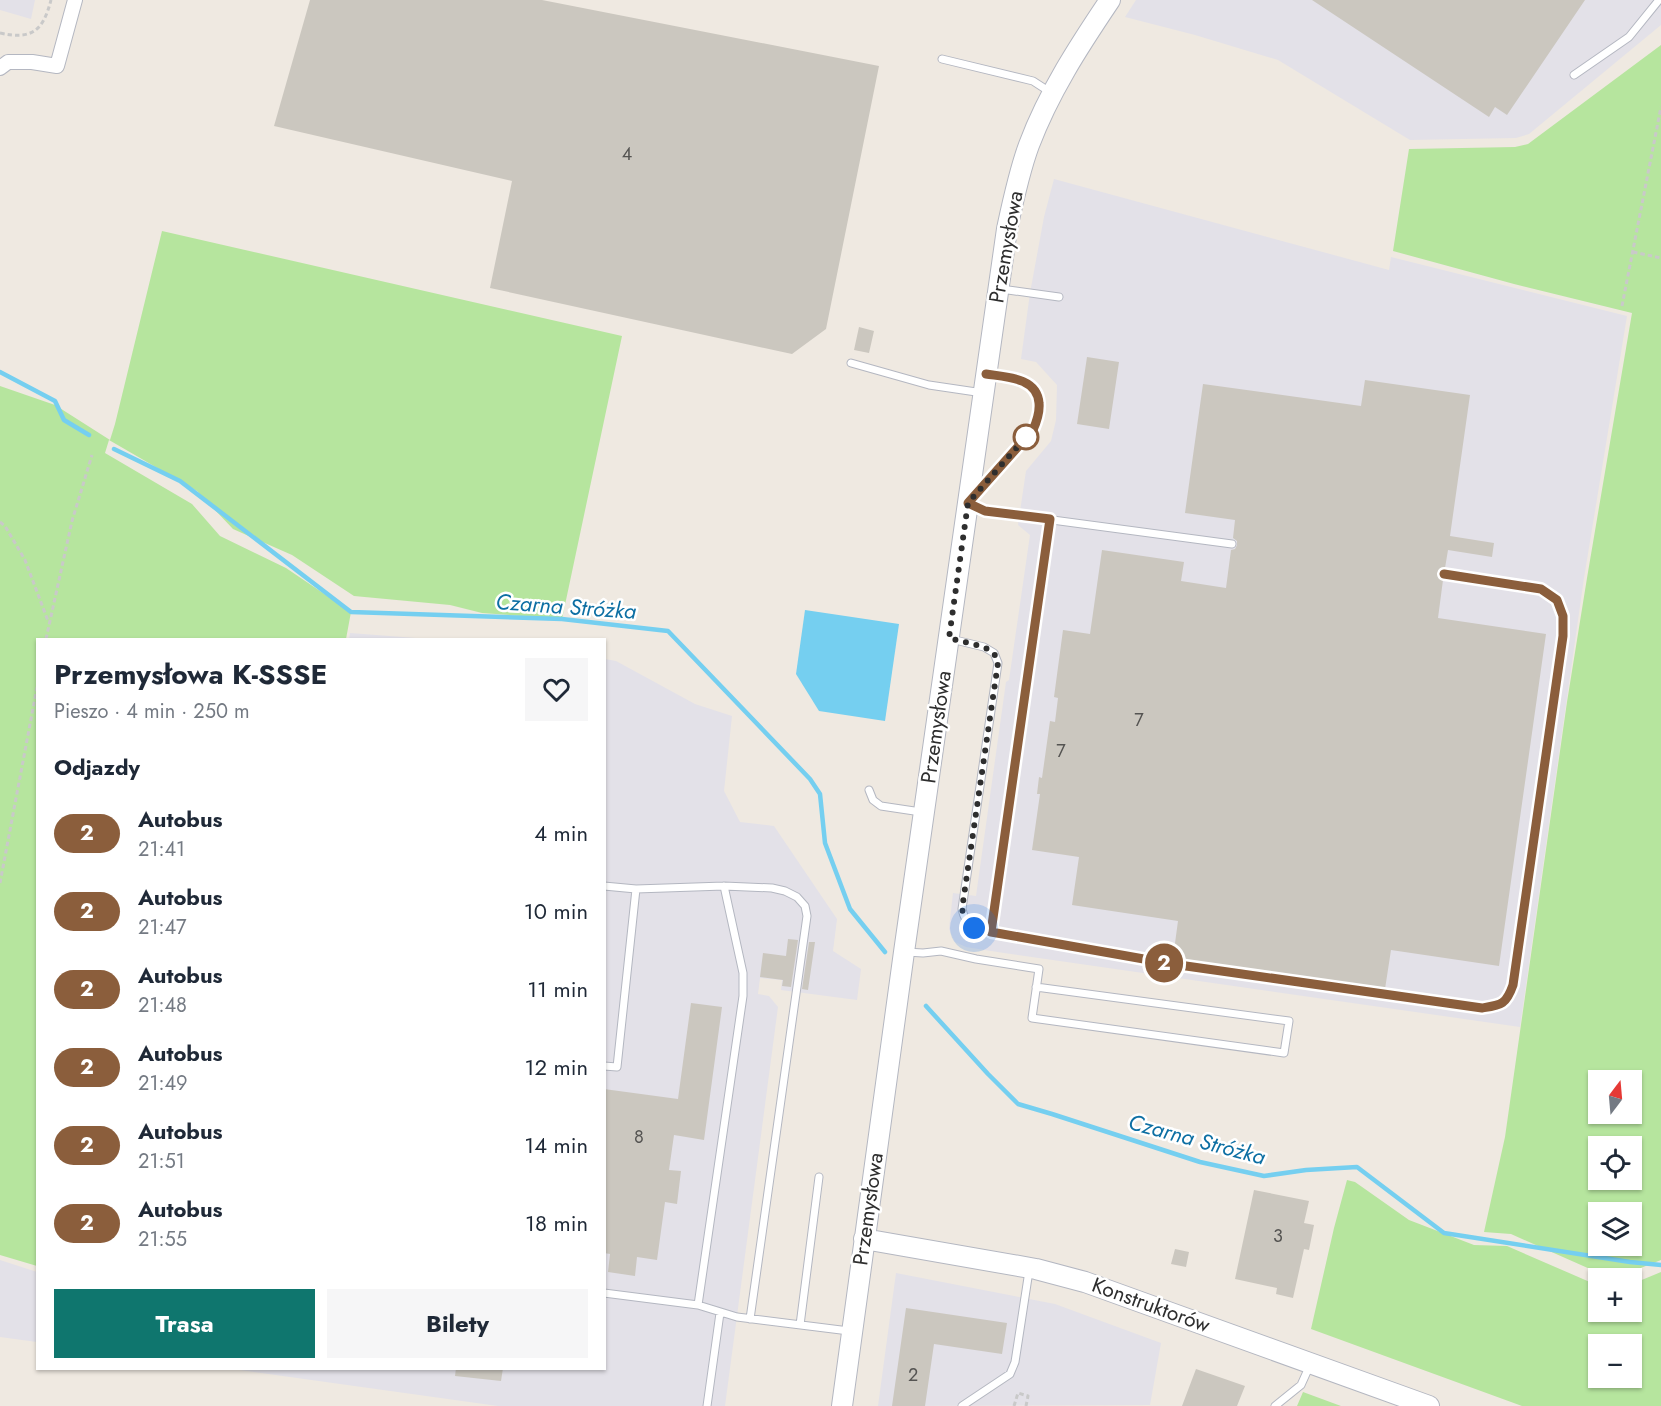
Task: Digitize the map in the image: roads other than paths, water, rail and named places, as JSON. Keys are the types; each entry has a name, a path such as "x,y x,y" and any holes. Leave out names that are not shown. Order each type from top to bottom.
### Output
{"street":[{"path":"3,64 32,62 57,66 75,0"},
{"name":"Przemysłowa","path":"842,1406 1007,229 1028,146 1052,93 1110,0"},
{"name":"Konstruktorów","path":"864,1239 1029,1268 1085,1282 1429,1406"}],"lane":[{"path":"1574,75 1629,37 1659,0"},
{"path":"942,59 1033,81 1052,93"},
{"path":"998,288 1059,297"},
{"path":"851,363 929,385 984,384 1015,378 1034,389 1039,399 1038,421 1033,430 968,503 985,511 1232,544"},
{"path":"991,932 1050,519"},
{"path":"949,638 984,647 994,653 998,663 962,909 965,920 974,928 1172,964 1482,1008 1499,1006 1508,999 1513,985 1563,636 1563,616 1557,600 1541,589 1444,574"},
{"path":"869,789 873,800 881,806 924,812"},
{"path":"606,886 636,889 724,886 772,888 797,897 805,906 807,915 750,1318"},
{"path":"698,1305 743,996 743,973 724,886"},
{"path":"606,1066 617,1067 636,889"},
{"path":"904,952 940,951 1039,969 1036,987 1032,1018 1284,1053 1289,1021 1036,987"},
{"path":"800,1325 819,1177"},
{"path":"962,1406 1010,1374 1015,1362 1029,1268"},
{"path":"606,1293 698,1305 720,1313 750,1318 852,1331"},
{"path":"707,1406 720,1313"},
{"path":"1275,1406 1302,1385 1311,1363"}],"water":[{"path":"805,610 899,624 885,721 819,711 796,674"}],"waterway":[{"name":"Czarna Stróżka","path":"0,372 55,401 64,420 89,435"},
{"name":"Czarna Stróżka","path":"114,449 180,481 351,612 562,619 668,631 810,779 820,794 825,843 850,909 885,952"},
{"name":"Czarna Stróżka","path":"926,1006 1018,1104 1200,1162 1264,1176 1306,1170 1357,1167 1444,1233 1661,1265"}]}
